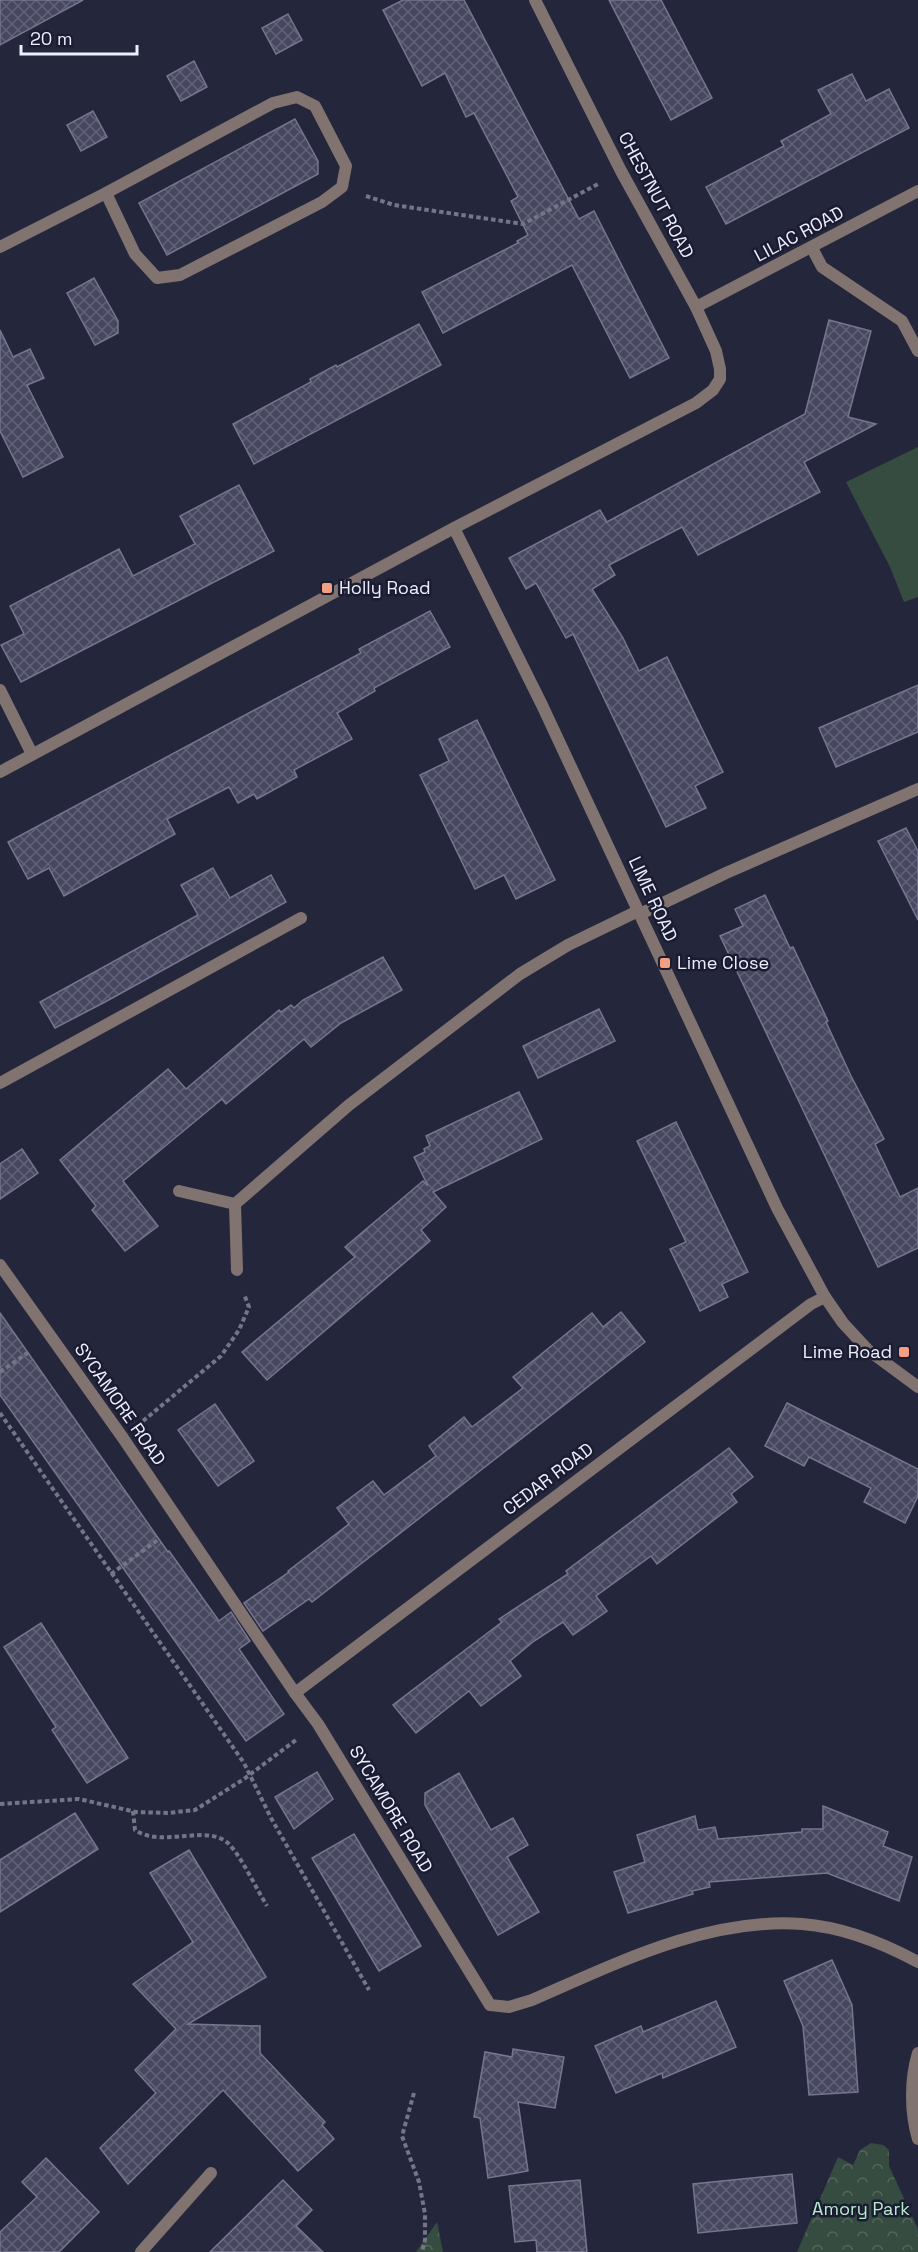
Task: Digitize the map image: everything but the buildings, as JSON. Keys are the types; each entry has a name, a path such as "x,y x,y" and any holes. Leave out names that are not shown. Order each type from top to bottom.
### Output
{"street":[{"name":"CHESTNUT ROAD","path":"454,528 696,403 713,390 720,379 716,351 696,307 621,171 535,0"},
{"path":"0,247 106,194 273,103 297,98 315,106 346,166 342,187 322,202 180,274 156,278 135,254 106,194"},
{"name":"LILAC ROAD","path":"696,307 918,191"},
{"path":"812,248 822,267 902,321 918,351"},
{"path":"0,772 454,528"},
{"name":"LIME ROAD","path":"454,528 542,705 777,1208 825,1297 843,1323 868,1350 918,1387"},
{"path":"0,690 32,754"},
{"path":"237,1270 236,1204 350,1105 520,974 568,945 918,789"},
{"path":"0,1083 301,918"},
{"path":"178,1191 236,1204"},
{"name":"SYCAMORE ROAD","path":"0,1265 123,1438 294,1693 318,1724 490,2005 509,2007 532,2000 661,1945 712,1932 758,1925 802,1924 859,1936 918,1962"},
{"name":"CEDAR ROAD","path":"294,1693 811,1304 825,1297"},
{"path":"918,2053 912,2106 918,2139"},
{"path":"141,2252 212,2173"}],"path":[{"path":"342,187 394,205 523,224 621,171"},
{"path":"123,1438 221,1356 239,1330 249,1307 237,1270"},
{"path":"0,1372 50,1337"},
{"path":"0,1413 251,1774 271,1818 369,1990"},
{"path":"111,1574 180,1524"},
{"path":"0,1804 79,1799 132,1811 168,1813 195,1810 251,1774 318,1724"},
{"path":"132,1811 135,1830 143,1835 176,1838 198,1835 218,1837 230,1845 267,1906"},
{"path":"414,2093 402,2136 419,2182 425,2214 425,2240 422,2252"}],"green space":[{"path":"918,447 918,597 904,602 890,567 846,482"},
{"name":"Amory Park","path":"871,2143 883,2145 889,2150 889,2166 918,2229 918,2252 797,2252 838,2157 853,2165 860,2150"},
{"path":"437,2222 443,2252 416,2252"}],"place":[{"name":"Holly Road","path":"327,588"},
{"name":"Lime Close","path":"665,963"},
{"name":"Lime Road","path":"904,1352"}]}
